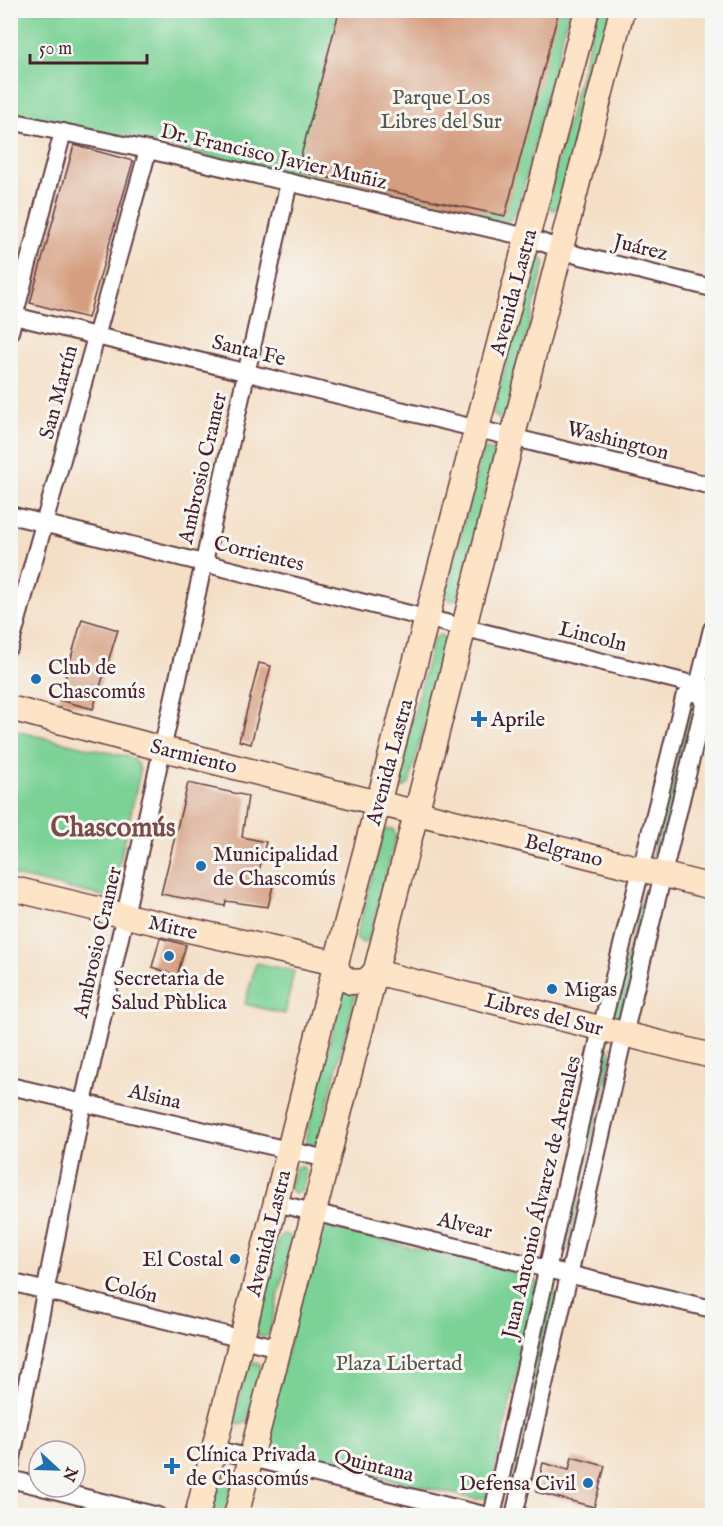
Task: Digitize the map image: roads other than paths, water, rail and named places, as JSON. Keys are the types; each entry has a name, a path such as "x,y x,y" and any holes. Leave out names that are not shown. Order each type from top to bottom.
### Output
{"main road":[{"name":"Avenida Lastra","path":"197,1515 336,963 587,10"},
{"name":"Avenida Lastra","path":"236,1515 622,10"},
{"name":"Sarmiento","path":"10,708 416,813"},
{"name":"Belgrano","path":"416,813 712,887"},
{"name":"Mitre","path":"10,888 336,963"},
{"path":"336,963 339,974 351,981 366,981 375,972"},
{"name":"Libres del Sur","path":"375,972 712,1056"}],"street":[{"name":"Dr. Francisco Javier Muñiz","path":"10,121 289,182 527,237 560,248"},
{"path":"12,321 63,132"},
{"name":"San Martín","path":"10,646 148,150"},
{"name":"Ambrosio Cramer","path":"10,1468 83,1103 289,182"},
{"name":"Juárez","path":"560,248 577,255 712,288"},
{"name":"Santa Fe","path":"12,321 97,336 512,437"},
{"name":"Washington","path":"512,437 712,486"},
{"name":"Corrientes","path":"10,515 463,627"},
{"name":"Lincoln","path":"463,627 705,688"},
{"name":"Juan Antonio Álvarez de Arenales","path":"514,1515 571,1274 613,1032 652,872 705,705 712,629"},
{"name":"Juan Antonio Álvarez de Arenales","path":"490,1515 548,1269 613,1032 652,872 684,698 705,688"},
{"name":"Alsina","path":"10,1086 327,1159"},
{"name":"Alvear","path":"276,1203 712,1309"},
{"name":"Colón","path":"10,1282 279,1348"},
{"name":"Quintana","path":"214,1449 490,1515"},
{"path":"10,1479 27,1484"},
{"path":"87,1498 158,1515"}],"place":[{"name":"Club de Chascomús","path":"36,679"},
{"name":"Aprile","path":"479,719"},
{"name":"Municipalidad de Chascomús","path":"201,866"},
{"name":"Secretarìa de Salud Pùblica","path":"169,956"},
{"name":"Migas","path":"552,989"},
{"name":"El Costal","path":"235,1259"},
{"name":"Clínica Privada de Chascomús","path":"172,1466"},
{"name":"Defensa Civil","path":"588,1483"}],"district":[{"name":"Chascomús","path":"113,827"}],"park label":[{"name":"Parque Los Libres del Sur","path":"441,109"},
{"name":"Plaza Libertad","path":"399,1363"}]}
